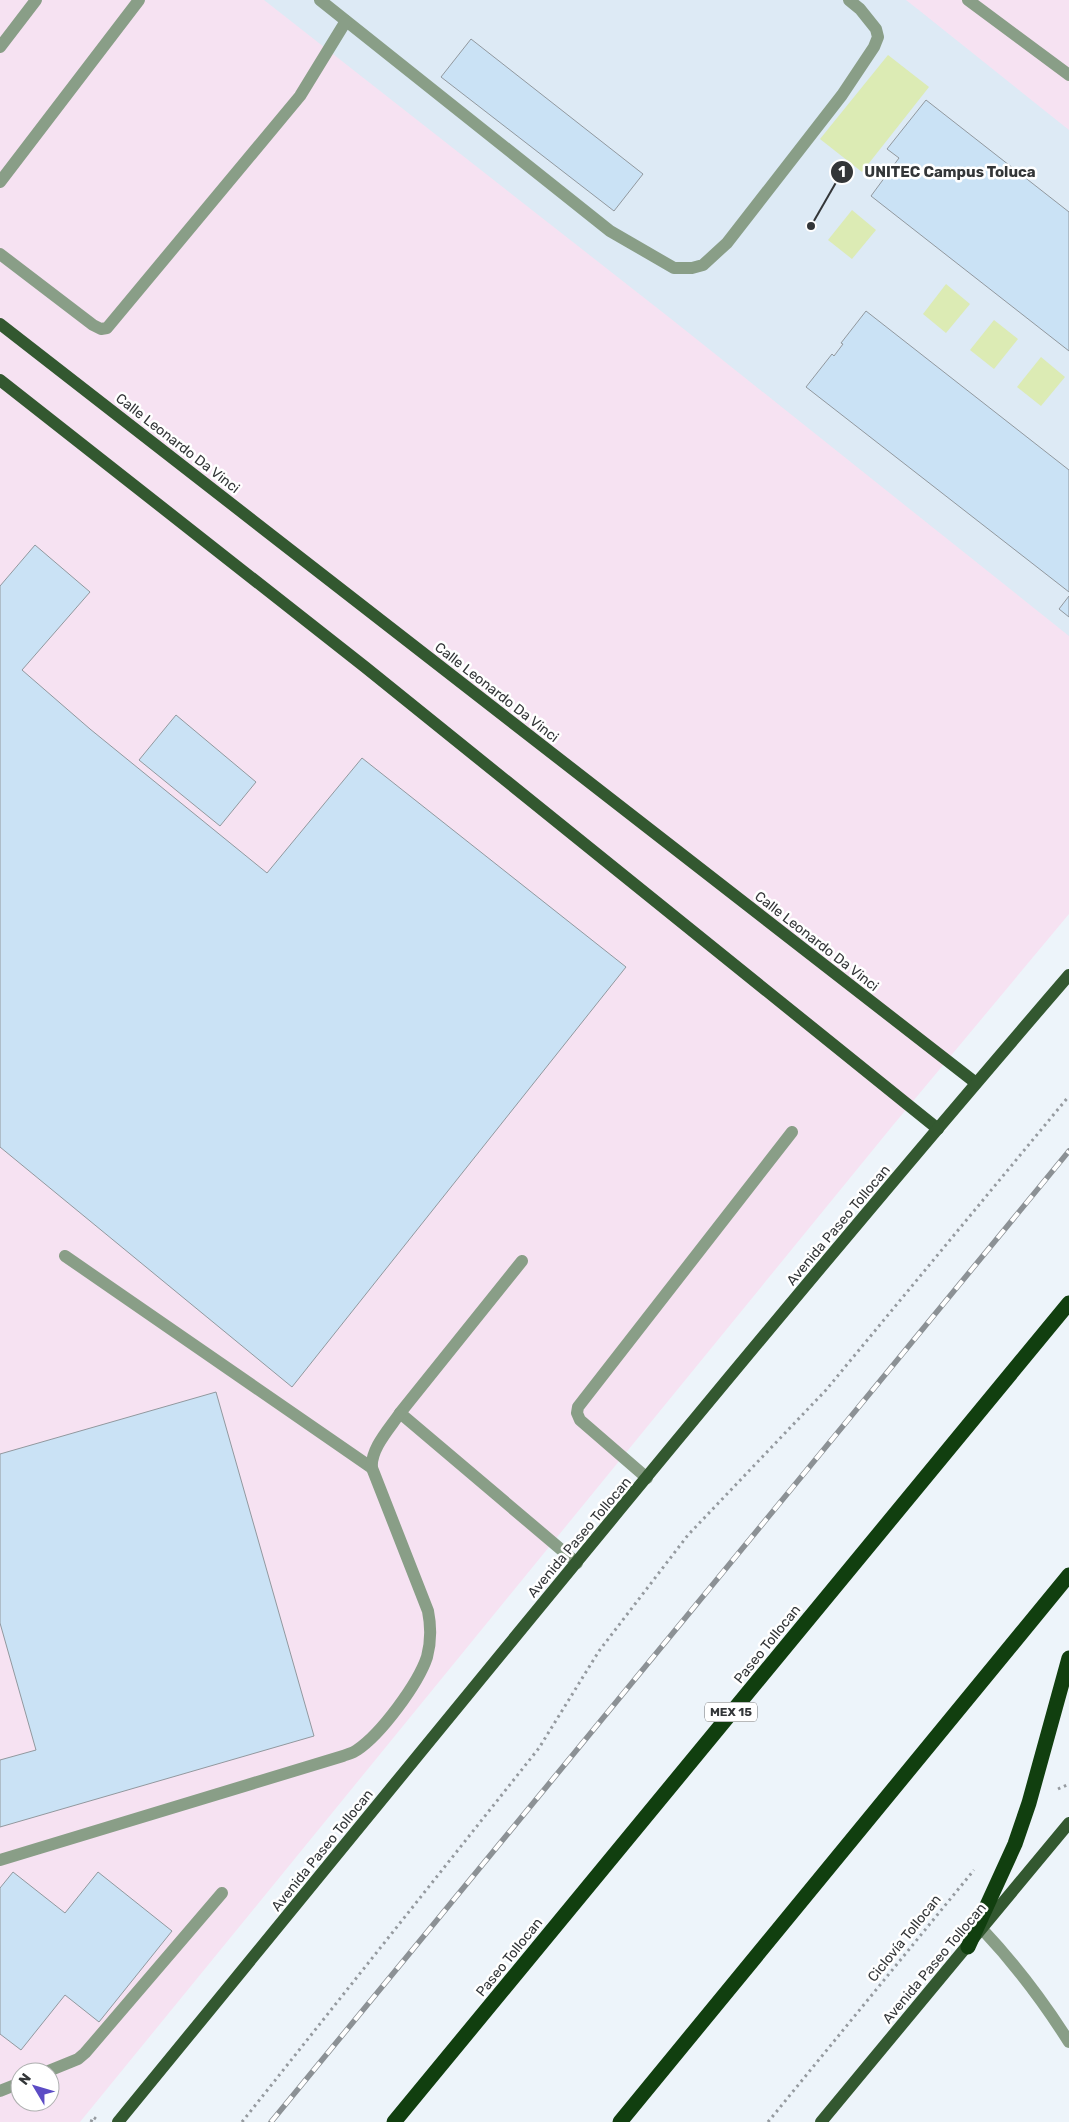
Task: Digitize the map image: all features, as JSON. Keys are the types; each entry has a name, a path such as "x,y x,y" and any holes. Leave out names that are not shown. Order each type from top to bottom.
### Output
{"highway":[{"name":"Paseo Tollocan","path":"394,2122 1069,1303"},
{"path":"620,2122 1069,1575"},
{"path":"968,1947 1014,1844 1029,1803 1069,1658"}],"main road":[{"name":"Calle Leonardo Da Vinci","path":"0,324 976,1084"},
{"path":"0,380 365,667 938,1129"},
{"name":"Avenida Paseo Tollocan","path":"118,2122 647,1478 1069,975"},
{"name":"Avenida Paseo Tollocan","path":"821,2122 1069,1823"}],"lane":[{"path":"0,47 36,0"},
{"path":"0,182 139,0"},
{"path":"320,0 610,231 674,268 683,269 703,265 727,243 842,96 874,47 878,37 876,29 860,9 849,0"},
{"path":"968,0 1069,75"},
{"path":"0,254 93,325 101,329 107,328 300,96 346,21"},
{"path":"647,1478 580,1420 577,1413 578,1407 792,1132"},
{"path":"65,1256 372,1468"},
{"path":"0,1860 343,1756 357,1750 373,1736 397,1709 426,1659 431,1625 428,1611 371,1462 375,1452 400,1413 522,1261"},
{"path":"400,1413 577,1563"},
{"path":"60,2066 85,2053 222,1892"},
{"path":"982,1929 1011,1960 1046,2004 1069,2042"}],"path":[{"path":"242,2122 539,1748 599,1651 688,1535 826,1390 1069,1096"},
{"path":"1029,1803 1069,1784"},
{"name":"Ciclovía Tollocan","path":"768,2122 979,1864"},
{"path":"91,2122 93,2117"}],"shaded area":[{"path":"0,0 1069,0 1069,914 894,1124 80,2122 0,2122"},
{"path":"264,0 906,0 920,11 1069,130 1069,636 675,322"}],"green space":[{"path":"888,55 929,87 862,172 820,139"},
{"path":"852,210 876,230 852,259 828,240"},
{"path":"946,284 970,304 946,333 923,314"},
{"path":"994,320 1018,339 994,369 970,350"},
{"path":"1041,357 1065,377 1041,406 1017,387"}],"building":[{"path":"471,39 643,174 614,211 441,77"},
{"path":"926,100 1069,212 1069,351 871,196 899,158 887,149"},
{"path":"866,311 1069,470 1069,592 806,387 832,354 834,356 843,344 841,343"},
{"path":"35,545 90,592 22,670 90,729 267,873 362,758 626,967 292,1387 0,1147 0,586"},
{"path":"1069,596 1069,617 1059,609"},
{"path":"176,715 256,782 220,826 139,760"},
{"path":"216,1392 314,1736 0,1827 0,1760 36,1750 0,1623 0,1454"},
{"path":"13,1872 65,1913 98,1872 172,1931 99,2022 65,1995 21,2050 0,2034 0,1888"}],"railway":[{"path":"271,2122 1069,1151"}],"place":[{"name":"UNITEC Campus Toluca","path":"811,226"}]}
